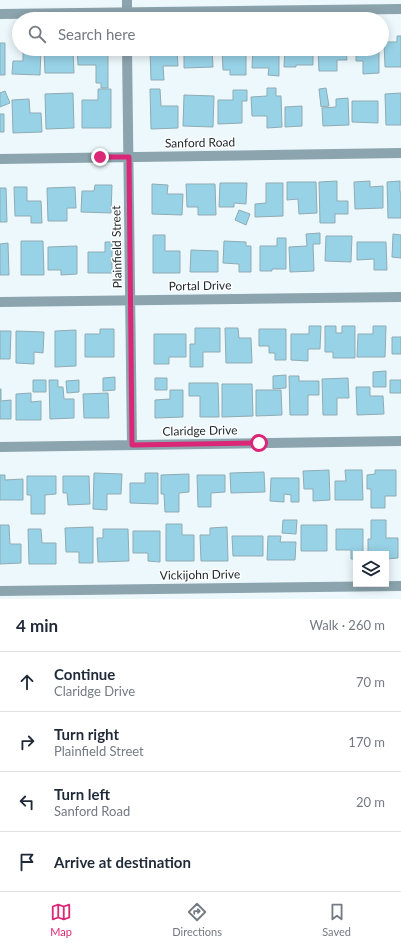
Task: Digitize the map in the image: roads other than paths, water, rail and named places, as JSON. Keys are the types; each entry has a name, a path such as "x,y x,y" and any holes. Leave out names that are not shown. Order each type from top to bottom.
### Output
{"street":[{"path":"127,0 127,12"},
{"path":"264,12 401,8"},
{"path":"0,14 12,14"},
{"name":"Plainfield Street","path":"127,56 132,445"},
{"name":"Sanford Road","path":"0,158 401,153"},
{"name":"Portal Drive","path":"0,302 401,297"},
{"name":"Claridge Drive","path":"0,447 401,441"},
{"name":"Vickijohn Drive","path":"0,591 401,586"}]}
